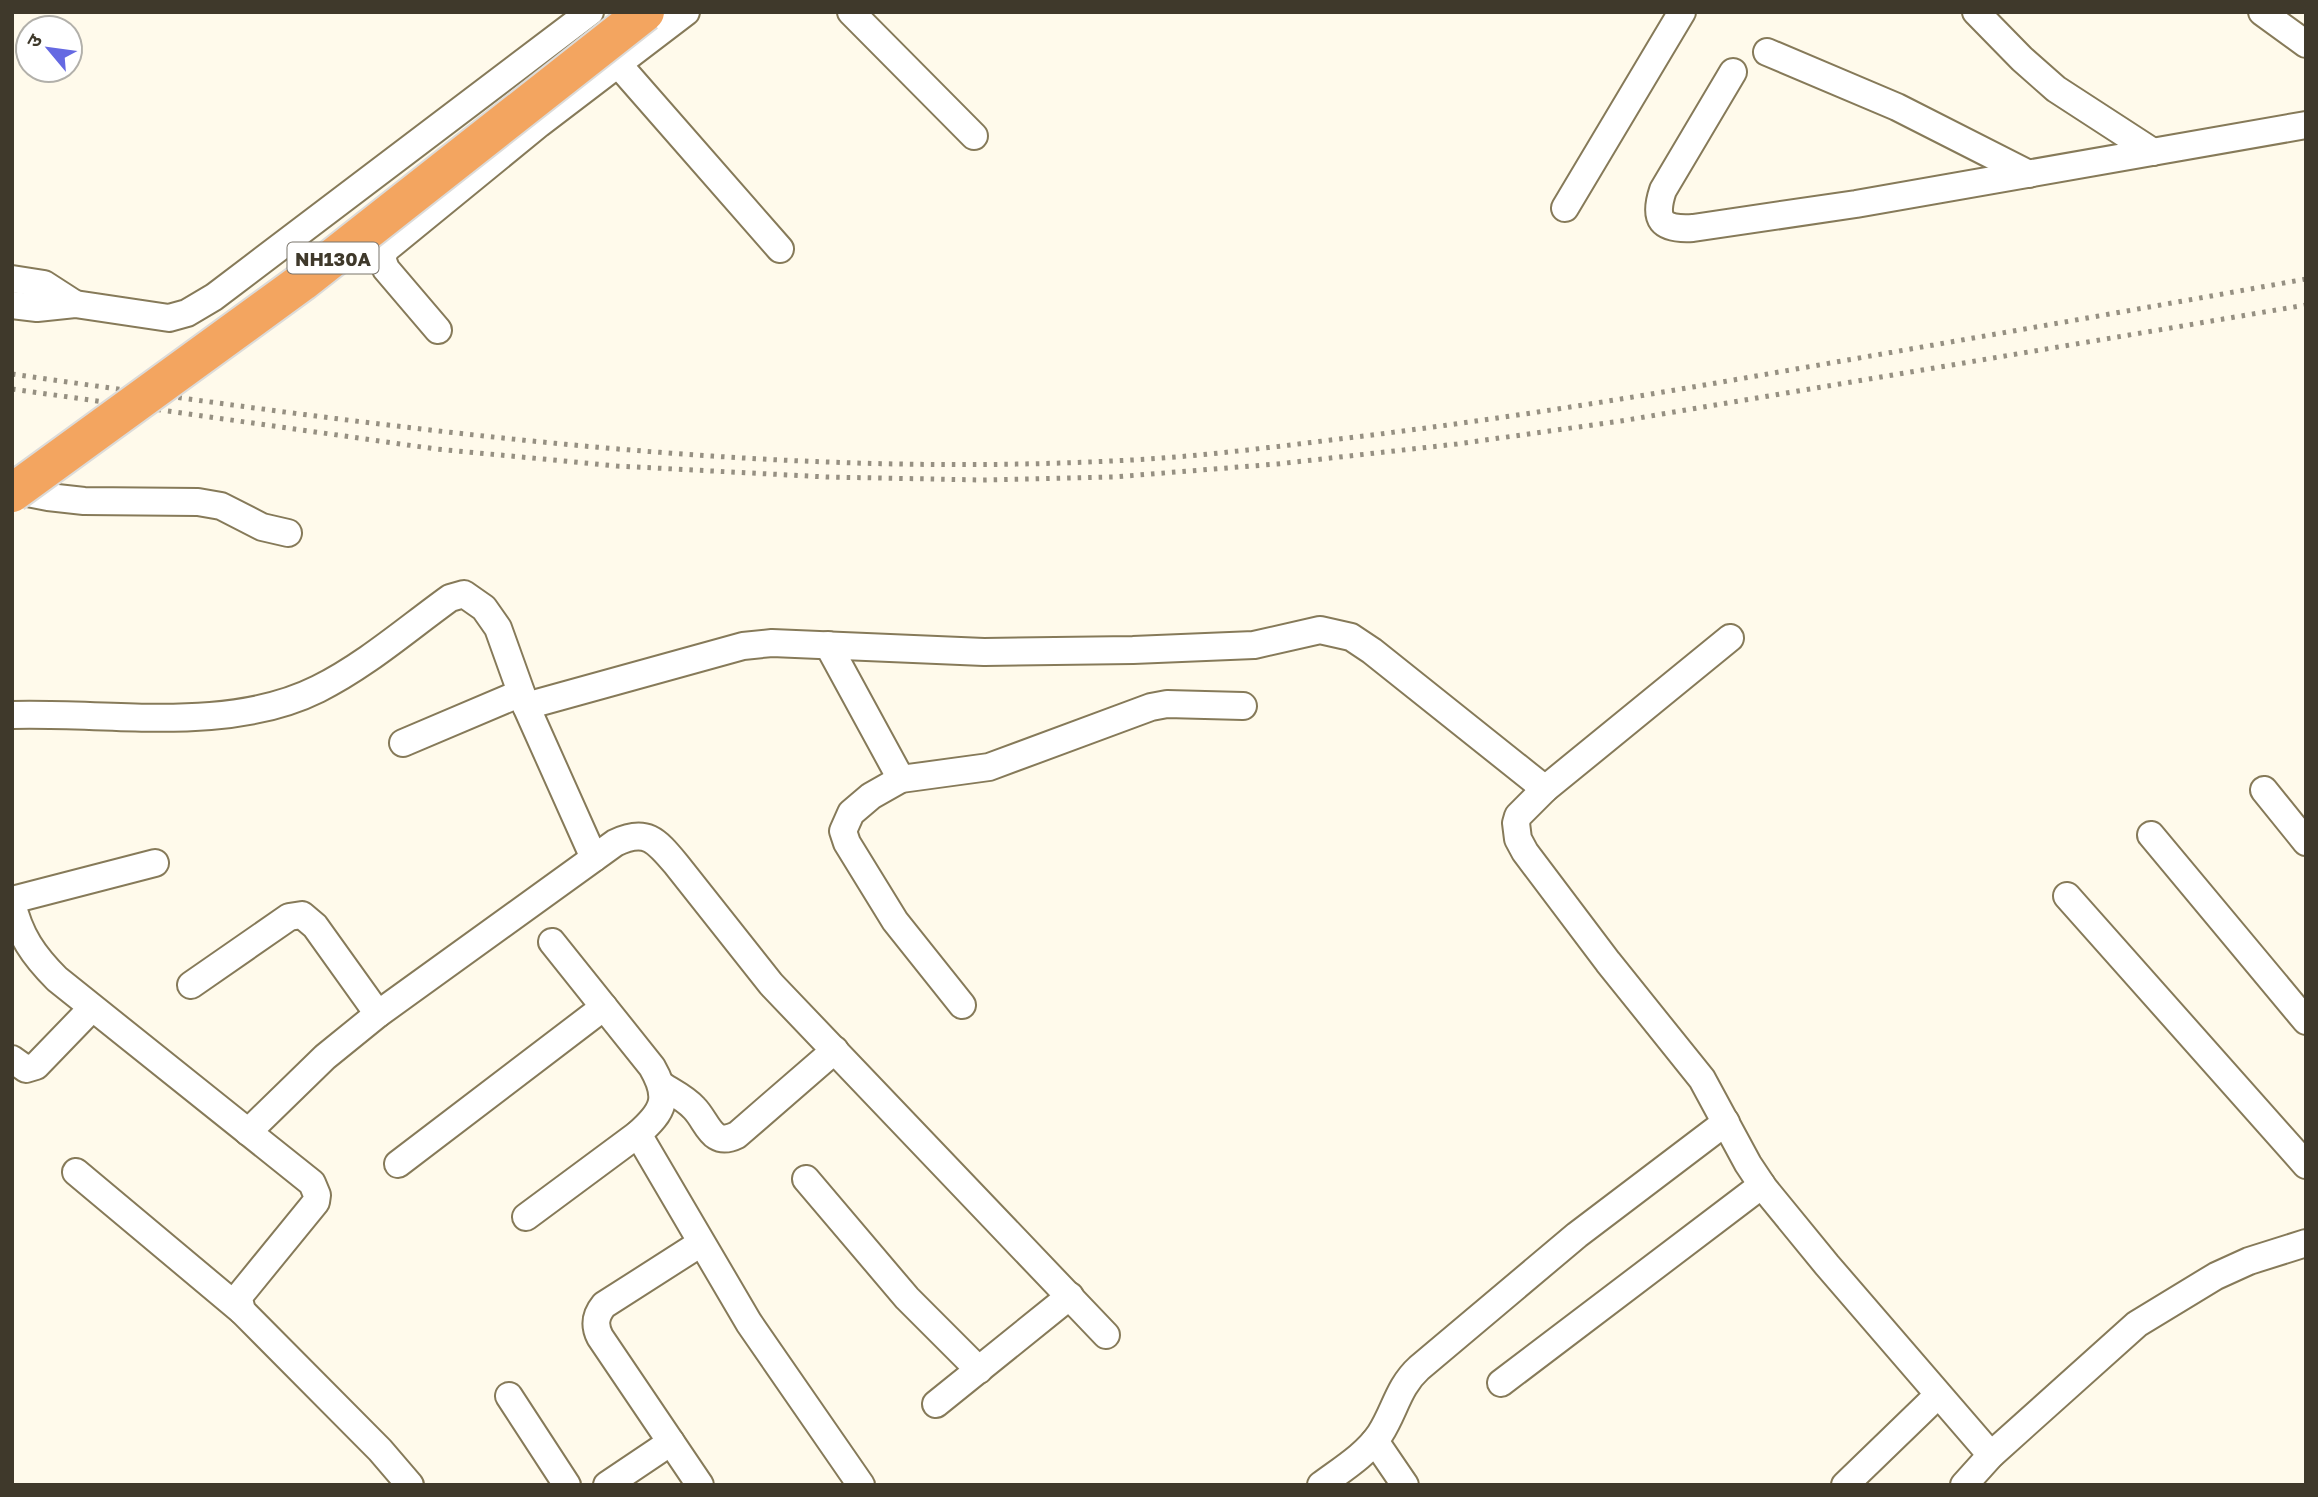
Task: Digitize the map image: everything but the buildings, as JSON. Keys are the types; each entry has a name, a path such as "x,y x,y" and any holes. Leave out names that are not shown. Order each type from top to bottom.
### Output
{"highway":[{"name":"NH130A","path":"12,491 302,282 645,12"}],"street":[{"path":"12,304 37,309 75,304 169,318 187,313 214,297 590,12"},
{"path":"438,330 386,269 382,258 386,249 539,124 686,12"},
{"path":"851,12 974,136"},
{"path":"1565,208 1682,12"},
{"path":"1976,12 2056,89 2153,152"},
{"path":"2262,12 2306,44"},
{"path":"1768,52 1897,107 2029,174"},
{"path":"618,64 780,249"},
{"path":"1733,72 1663,190 1658,208 1660,217 1669,227 1693,228 1856,204 2306,125"},
{"path":"12,279 44,284 75,304"},
{"path":"12,491 84,501 198,502 221,506 262,527 288,533"},
{"path":"12,715 172,718 246,711 274,705 306,695 336,680 374,656 459,594 476,600 493,619 524,699 594,858"},
{"path":"403,743 524,699 743,646 772,643 984,652 1133,650 1254,645 1330,631 1351,638 1372,651 1545,789"},
{"path":"1730,638 1545,789 1518,816 1515,830 1518,839 1546,881 1702,1079 1762,1185 1826,1265 1990,1455"},
{"path":"828,645 901,779"},
{"path":"962,1005 895,921 855,860 844,831 846,821 859,804 901,779 989,767 1151,707 1167,704 1243,706"},
{"path":"2263,790 2306,842"},
{"path":"2151,835 2306,1021"},
{"path":"248,1132 326,1057 378,1014 594,858 625,838 640,836 654,841 684,874 771,984 1106,1335"},
{"path":"155,863 12,901 20,929 36,957 57,979 312,1183 317,1195 313,1208 241,1294 239,1300 242,1311"},
{"path":"2067,896 2306,1165"},
{"path":"191,985 289,916 302,915 315,926 378,1014"},
{"path":"526,1217 638,1134 659,1111 663,1098 661,1084 652,1067 552,942"},
{"path":"398,1164 604,1007"},
{"path":"12,1059 26,1069 36,1066 92,1008"},
{"path":"661,1084 695,1108 714,1135 725,1139 737,1135 835,1050"},
{"path":"1321,1485 1375,1441 1400,1390 1411,1375 1577,1236 1726,1122"},
{"path":"638,1134 749,1323 836,1453 861,1485"},
{"path":"76,1172 242,1311 380,1450 410,1485"},
{"path":"806,1179 907,1298 979,1370"},
{"path":"1502,1383 1762,1185"},
{"path":"1964,1485 1990,1455 2137,1324 2216,1276 2249,1261 2306,1242"},
{"path":"700,1485 600,1337 595,1324 604,1305 701,1243"},
{"path":"936,1404 1070,1296"},
{"path":"1845,1485 1938,1395"},
{"path":"509,1396 567,1485"},
{"path":"1375,1441 1405,1485"},
{"path":"607,1485 671,1442"}],"railway":[{"path":"12,374 423,429 698,455 973,465 1111,461 1276,447 1544,411 2306,279"},
{"path":"12,389 436,449 617,466 827,477 982,480 1113,477 1277,464 1457,444 1621,421 2306,305"}]}
